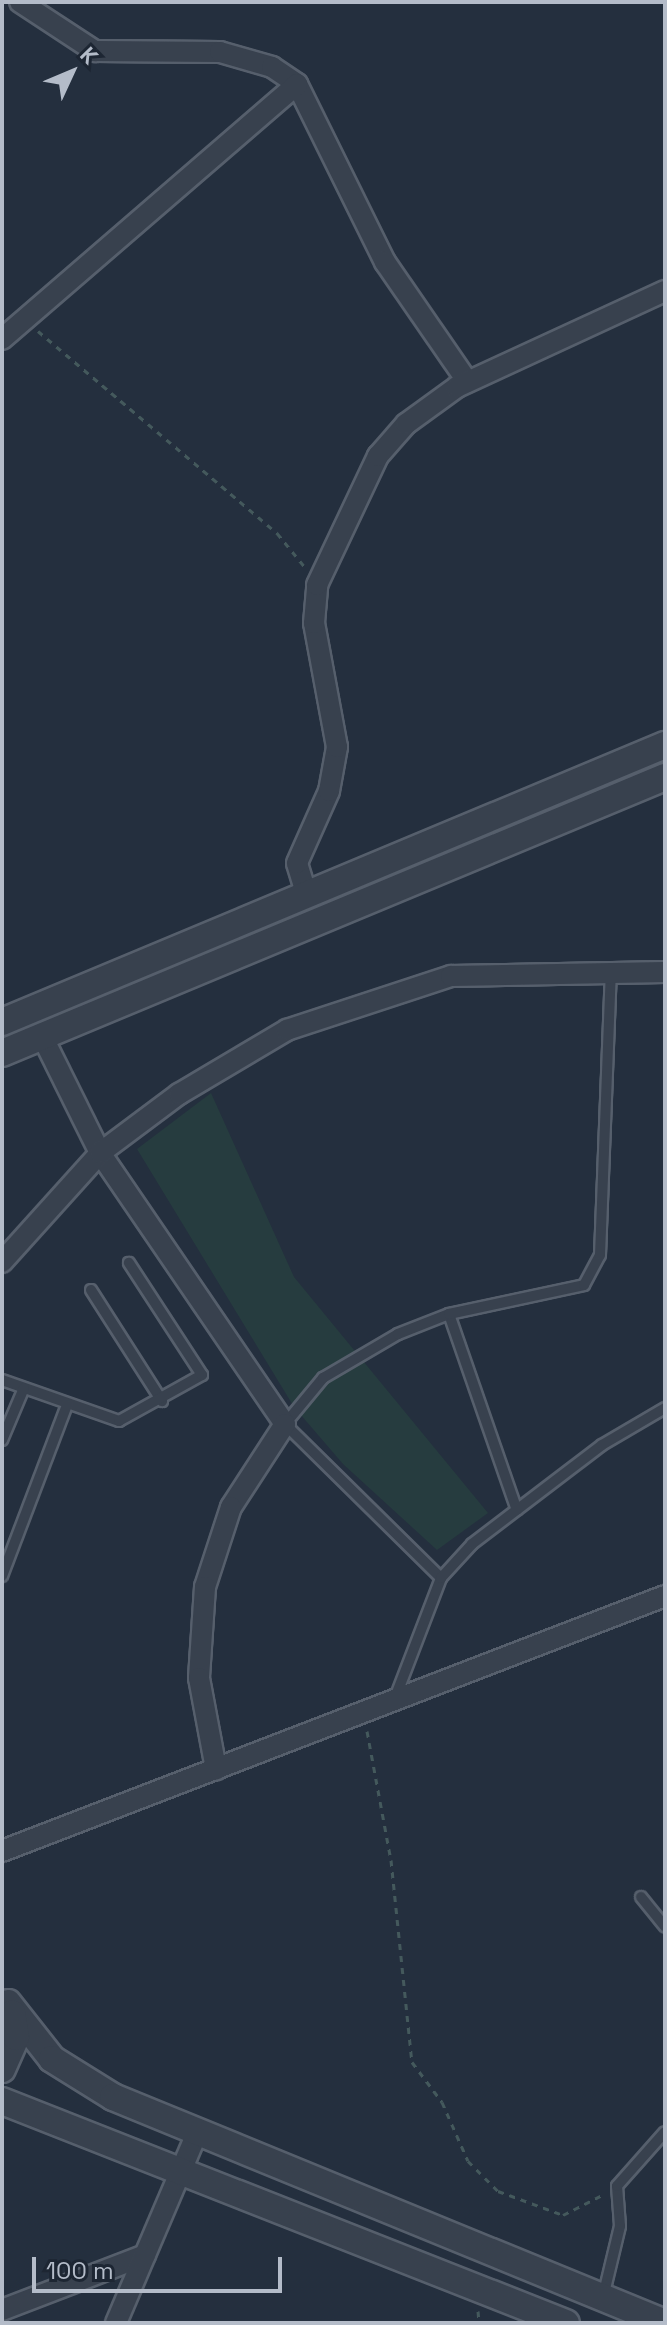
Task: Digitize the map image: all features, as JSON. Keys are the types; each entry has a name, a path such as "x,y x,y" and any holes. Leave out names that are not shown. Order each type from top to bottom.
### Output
{"street":[{"path":"20,2 95,51 220,52 272,67 297,84 385,262 467,381"},
{"path":"2,339 297,84"},
{"path":"307,896 297,863 329,791 337,747 314,623 317,585 378,456 412,418 467,381 665,291"},
{"path":"2,1022 665,745"},
{"path":"2,1053 665,777"},
{"path":"2,1262 100,1153 179,1094 287,1030 451,976 611,968 665,972"},
{"path":"42,1036 100,1153 285,1424 231,1507 205,1587 199,1678 216,1769"},
{"path":"2,1851 665,1596"},
{"path":"2,2069 16,2037 5,1999"},
{"path":"5,1999 62,2066 196,2135 665,2323"},
{"path":"2,2101 566,2323"},
{"path":"116,2323 196,2135"},
{"path":"2,2310 145,2255"}],"lane":[{"path":"441,1578 285,1424 323,1378 449,1314 584,1285 600,1255 611,968"},
{"path":"2,1380 119,1421 162,1401 202,1375 129,1263"},
{"path":"91,1290 162,1401"},
{"path":"449,1314 517,1510"},
{"path":"2,1440 24,1388"},
{"path":"2,1576 67,1405"},
{"path":"395,1700 441,1578 517,1510 665,1408"},
{"path":"641,1897 665,1927"},
{"path":"603,2298 620,2226 617,2186 665,2132"}],"path":[{"path":"22,319 286,541 317,585"},
{"path":"363,1712 391,1860 405,2040 418,2072 442,2102 468,2161 512,2200 563,2215 617,2186"}],"green space":[{"path":"211,1093 294,1277 488,1513 437,1550 343,1464 294,1407 137,1149"}]}
